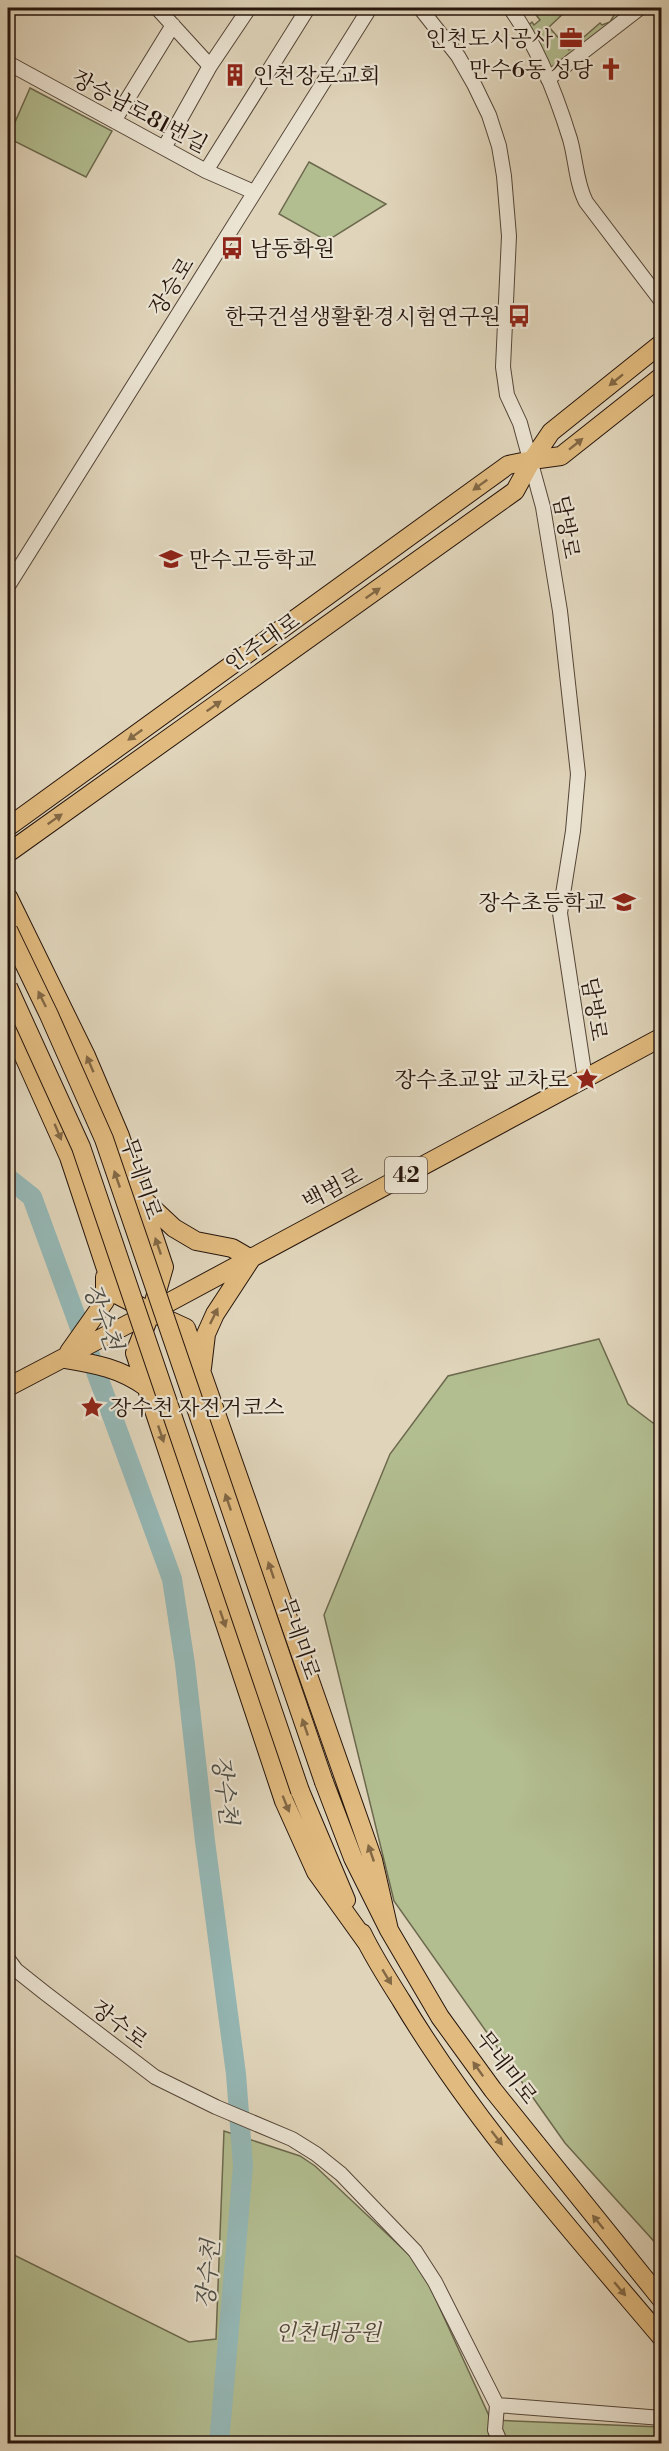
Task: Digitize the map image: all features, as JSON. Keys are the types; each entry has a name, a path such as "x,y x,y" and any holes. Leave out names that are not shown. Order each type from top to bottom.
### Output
{"main road":[{"name":"인주대로","path":"8,853 515,491 551,432 662,344"},
{"name":"인주대로","path":"8,827 508,465 561,456 662,376"},
{"path":"8,897 86,1056 120,1136 164,1267 151,1312 135,1353 284,1801 316,1872 367,1943"},
{"name":"무네미로","path":"8,930 50,1015 104,1139 352,1858 389,1930 440,2017 493,2090 662,2300"},
{"name":"무네미로","path":"8,987 81,1147 300,1791 331,1870 367,1943 420,2031 472,2106 545,2198 662,2337"},
{"path":"8,1021 69,1157 114,1293 186,1328 373,1860 389,1930"},
{"name":"백범로","path":"151,1312 662,1037"},
{"path":"140,1196 174,1228 196,1241 232,1248 251,1259 214,1314 206,1334 201,1373"},
{"path":"59,1361 105,1301 105,1264"},
{"name":"42","path":"8,1389 151,1312"},
{"path":"59,1361 109,1367 130,1376 146,1387"}],"street":[{"path":"157,8 210,66"},
{"path":"164,148 210,66 249,8"},
{"path":"206,171 308,8"},
{"name":"장승로","path":"8,586 370,8"},
{"name":"담방로","path":"420,8 458,56 489,115 499,146 507,199 509,236 503,368 507,395 520,423 532,460 543,507 560,611 578,774 573,831 560,913 585,1078"},
{"path":"510,8 525,30 548,79 570,141 580,191 662,302"},
{"path":"548,79 640,8"},
{"path":"114,121 173,25"},
{"name":"장승남로81번길","path":"8,63 206,171 255,192"},
{"name":"장수로","path":"8,1959 16,1970 155,2077 216,2107 292,2139 341,2174 415,2251 435,2282 496,2405"},
{"path":"501,2444 495,2430 496,2405 662,2418"}],"green space":[{"path":"537,8 562,8 566,11 549,27 569,50 600,23 602,25 610,22 614,15 612,12 617,8 635,8 552,75 525,28 532,22 534,25 540,20 533,11"},
{"path":"30,88 112,131 86,177 8,138"},
{"path":"309,162 386,204 327,241 279,214"},
{"path":"599,1339 628,1404 661,1429 661,2249 565,2143 394,1901 324,1615 390,1454 448,1376"},
{"name":"인천대공원","path":"224,2131 300,2156 315,2166 420,2265 491,2420 661,2427 661,2443 8,2443 8,2252 189,2342 216,2339"}],"waterway":[{"name":"장수천","path":"8,1178 32,1197 172,1579 185,1664 205,1841 236,2074 243,2166 219,2444"}],"place":[{"name":"인천도시공사","path":"571,38"},
{"name":"만수6동 성당","path":"611,69"},
{"name":"인천장로교회","path":"235,75"},
{"name":"남동화원","path":"232,248"},
{"name":"한국건설생활환경시험연구원","path":"519,316"},
{"name":"만수고등학교","path":"171,559"},
{"name":"장수초등학교","path":"624,902"},
{"name":"장수초교앞 교차로","path":"587,1079"},
{"name":"장수천 자전거코스","path":"92,1407"}]}
